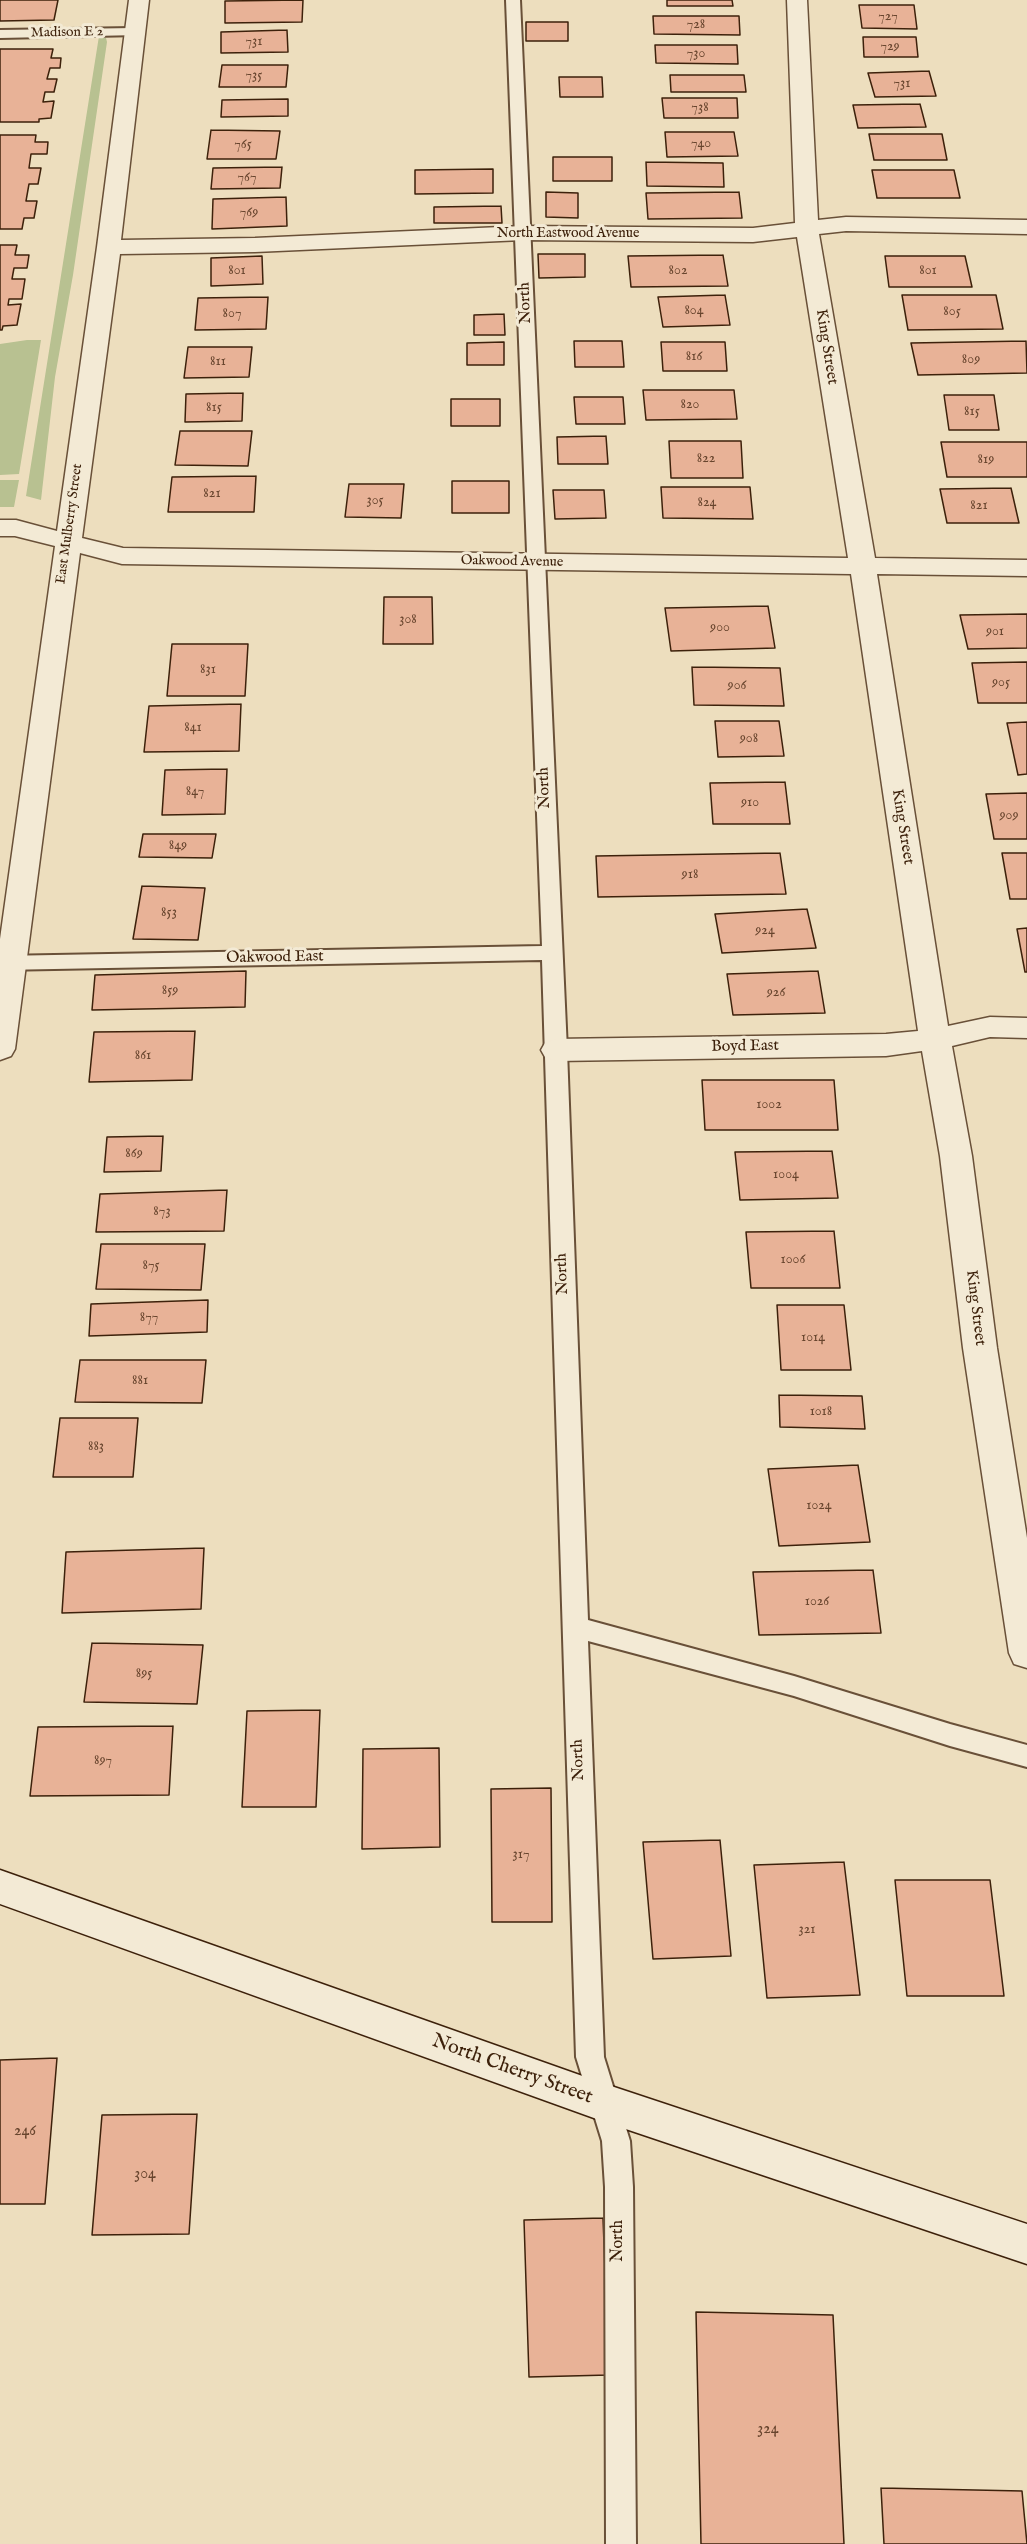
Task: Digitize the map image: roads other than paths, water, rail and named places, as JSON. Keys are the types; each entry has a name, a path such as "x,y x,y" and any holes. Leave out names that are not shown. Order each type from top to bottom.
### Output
{"street":[{"name":"East Mulberry Street","path":"0,1049 6,963 109,247 139,0"},
{"name":"King Street","path":"797,0 807,229 935,1040 956,1156 980,1348 1027,1653"},
{"name":"North Eastwood Avenue","path":"109,247 255,245 523,233 753,235 846,224 1027,227"},
{"name":"Oakwood Avenue","path":"0,528 16,528 122,556 1027,568"},
{"name":"Boyd East","path":"556,1050 886,1045 935,1040 990,1027 1027,1028"},
{"name":"North Cherry Street","path":"0,1887 604,2103 1027,2244"}],"lane":[{"name":"North","path":"513,0 556,1050 590,2058 616,2141 618,2174 621,2544"},
{"name":"Madison E 2","path":"0,34 134,32"},
{"name":"Oakwood East","path":"6,963 551,953"},
{"path":"575,1627 794,1686 950,1735 1027,1756"}]}
